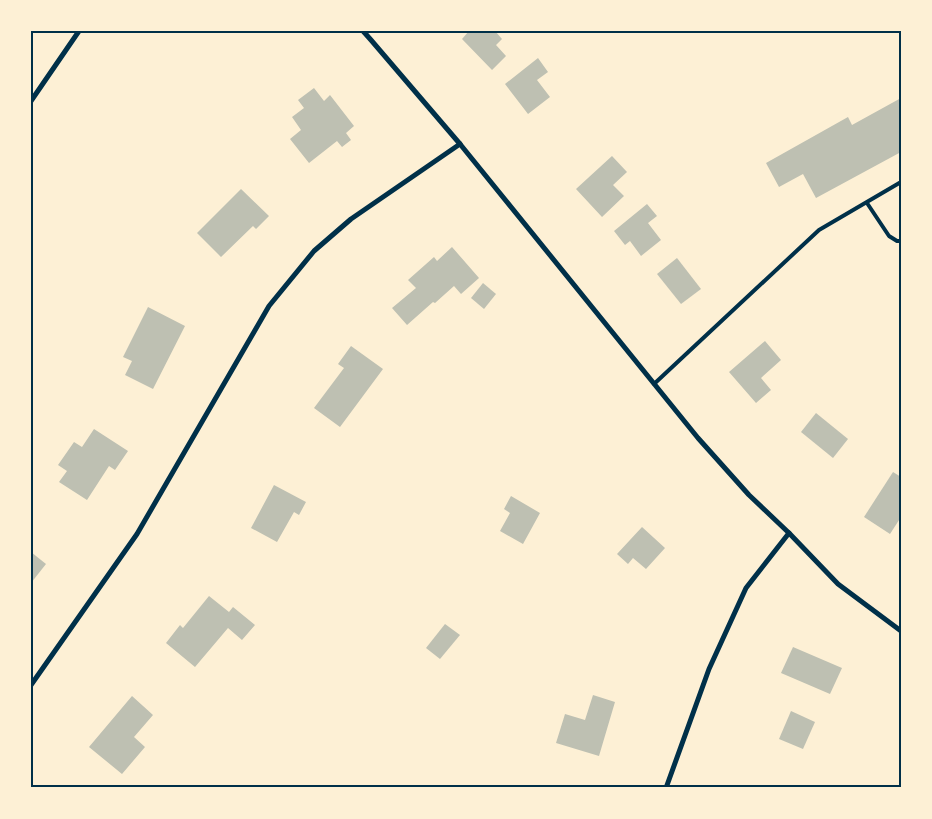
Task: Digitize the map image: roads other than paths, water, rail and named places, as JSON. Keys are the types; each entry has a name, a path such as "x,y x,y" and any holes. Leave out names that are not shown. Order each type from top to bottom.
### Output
{"street":[{"path":"32,97 79,31"},
{"path":"363,31 460,144 698,438 748,495 789,533 838,584 901,631"},
{"path":"368,31 372,40"},
{"path":"31,685 137,534 269,306 314,251 336,231 460,144"},
{"path":"666,788 710,669 746,588 789,533"}],"lane":[{"path":"654,384 819,230 901,182"},
{"path":"867,202 889,236 897,241 901,241"}]}
